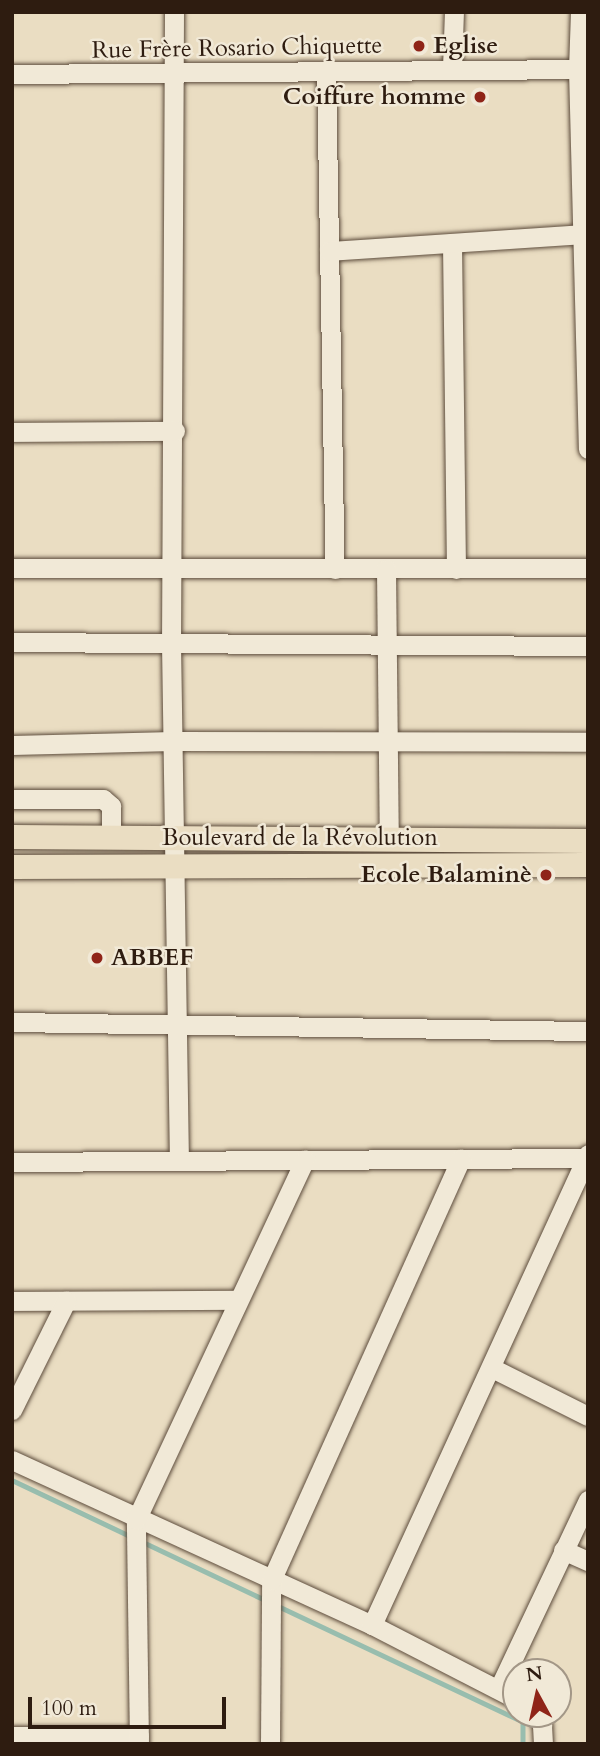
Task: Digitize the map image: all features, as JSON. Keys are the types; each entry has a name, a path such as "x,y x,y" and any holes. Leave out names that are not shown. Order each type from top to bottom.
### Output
{"main road":[{"name":"Boulevard de la Révolution","path":"12,837 588,841"},
{"name":"Boulevard de la Révolution","path":"12,867 588,865"}],"street":[{"path":"174,12 175,431 171,643 179,1161"},
{"path":"452,68 454,12"},
{"path":"580,12 588,449"},
{"name":"Rue Frère Rosario Chiquette","path":"12,74 176,75 452,68 583,69"},
{"path":"326,73 335,569"},
{"path":"329,251 582,234"},
{"path":"452,243 456,569"},
{"path":"12,432 175,431"},
{"path":"12,568 588,568"},
{"path":"386,569 390,839"},
{"path":"12,642 386,647 588,646"},
{"path":"12,745 173,741 588,742"},
{"path":"12,799 103,799 111,806 111,837"},
{"path":"12,1022 177,1021 588,1031"},
{"path":"12,1162 587,1156 372,1625"},
{"path":"270,1744 271,1581 461,1159"},
{"path":"12,1736 139,1740 136,1520 305,1160"},
{"path":"12,1301 237,1300"},
{"path":"12,1410 66,1301"},
{"path":"492,1368 588,1416"},
{"path":"12,1460 136,1520 372,1625 502,1690"},
{"path":"499,1688 588,1500"},
{"path":"563,1550 588,1561"}],"waterway":[{"path":"12,1480 132,1537"},
{"path":"143,1542 265,1600"},
{"path":"276,1605 523,1722 523,1744"}],"place":[{"name":"Eglise","path":"419,46"},
{"name":"Coiffure homme","path":"480,97"},
{"name":"Ecole Balaminè","path":"546,875"},
{"name":"ABBEF","path":"97,958"}]}
